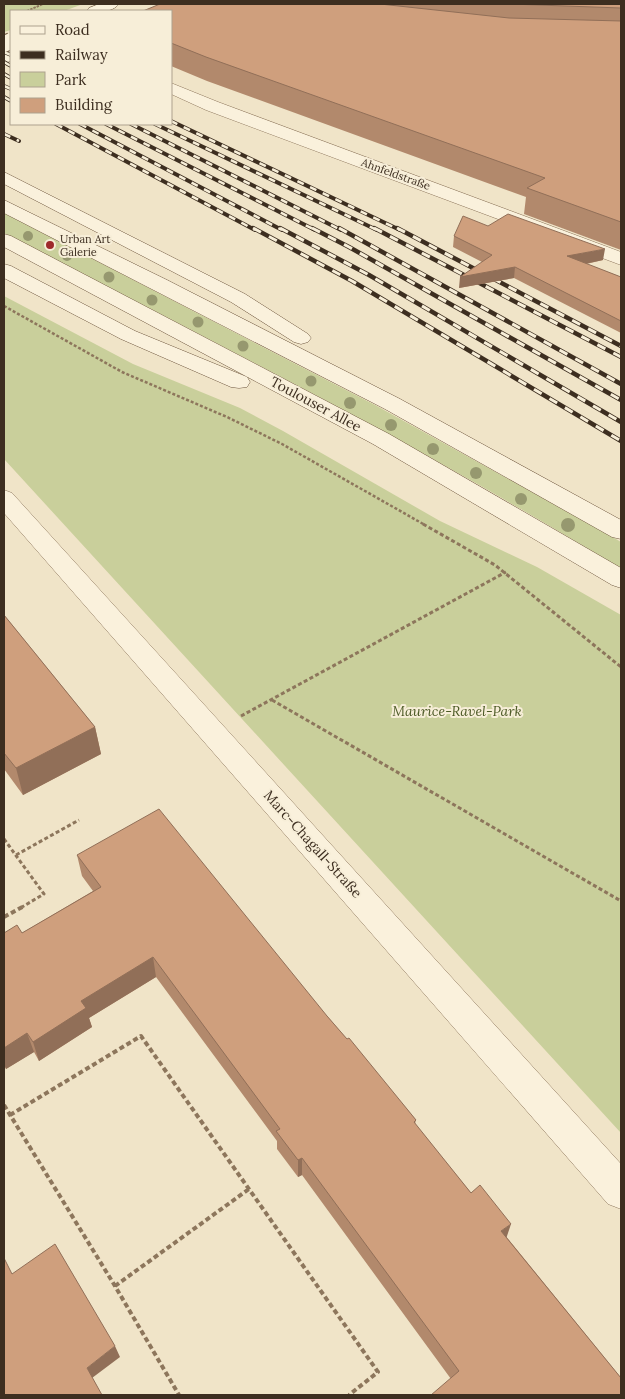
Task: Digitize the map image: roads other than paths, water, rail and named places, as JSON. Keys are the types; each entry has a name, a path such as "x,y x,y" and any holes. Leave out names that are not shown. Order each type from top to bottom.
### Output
{"main road":[{"path":"97,10 112,4"},
{"name":"Ahnfeldstraße","path":"172,88 212,106 621,259"},
{"path":"4,177 238,298 279,326 365,373 399,408"},
{"path":"4,206 399,408 621,531"},
{"name":"Toulouser Allee","path":"4,240 381,439 621,579"},
{"path":"4,270 128,336 234,379 316,420 381,439"},
{"name":"Marc-Chagall-Straße","path":"4,498 621,1191"}],"railway":[{"path":"4,42 10,45"},
{"path":"4,52 10,55"},
{"path":"4,62 10,65"},
{"path":"4,74 10,77"},
{"path":"4,86 10,89"},
{"path":"4,97 10,100"},
{"path":"172,121 400,230"},
{"path":"58,125 255,230"},
{"path":"82,125 282,230"},
{"path":"108,125 315,230"},
{"path":"133,125 341,230"},
{"path":"157,125 377,230"},
{"path":"4,134 19,141"},
{"path":"253,228 352,281 621,441"},
{"path":"280,228 369,275 621,422"},
{"path":"312,228 621,400"},
{"path":"339,228 621,384"},
{"path":"374,228 621,357"},
{"path":"397,228 621,346"}],"place":[{"name":"Urban Art Galerie","path":"50,245"}],"park label":[{"name":"Maurice-Ravel-Park","path":"457,711"}]}
